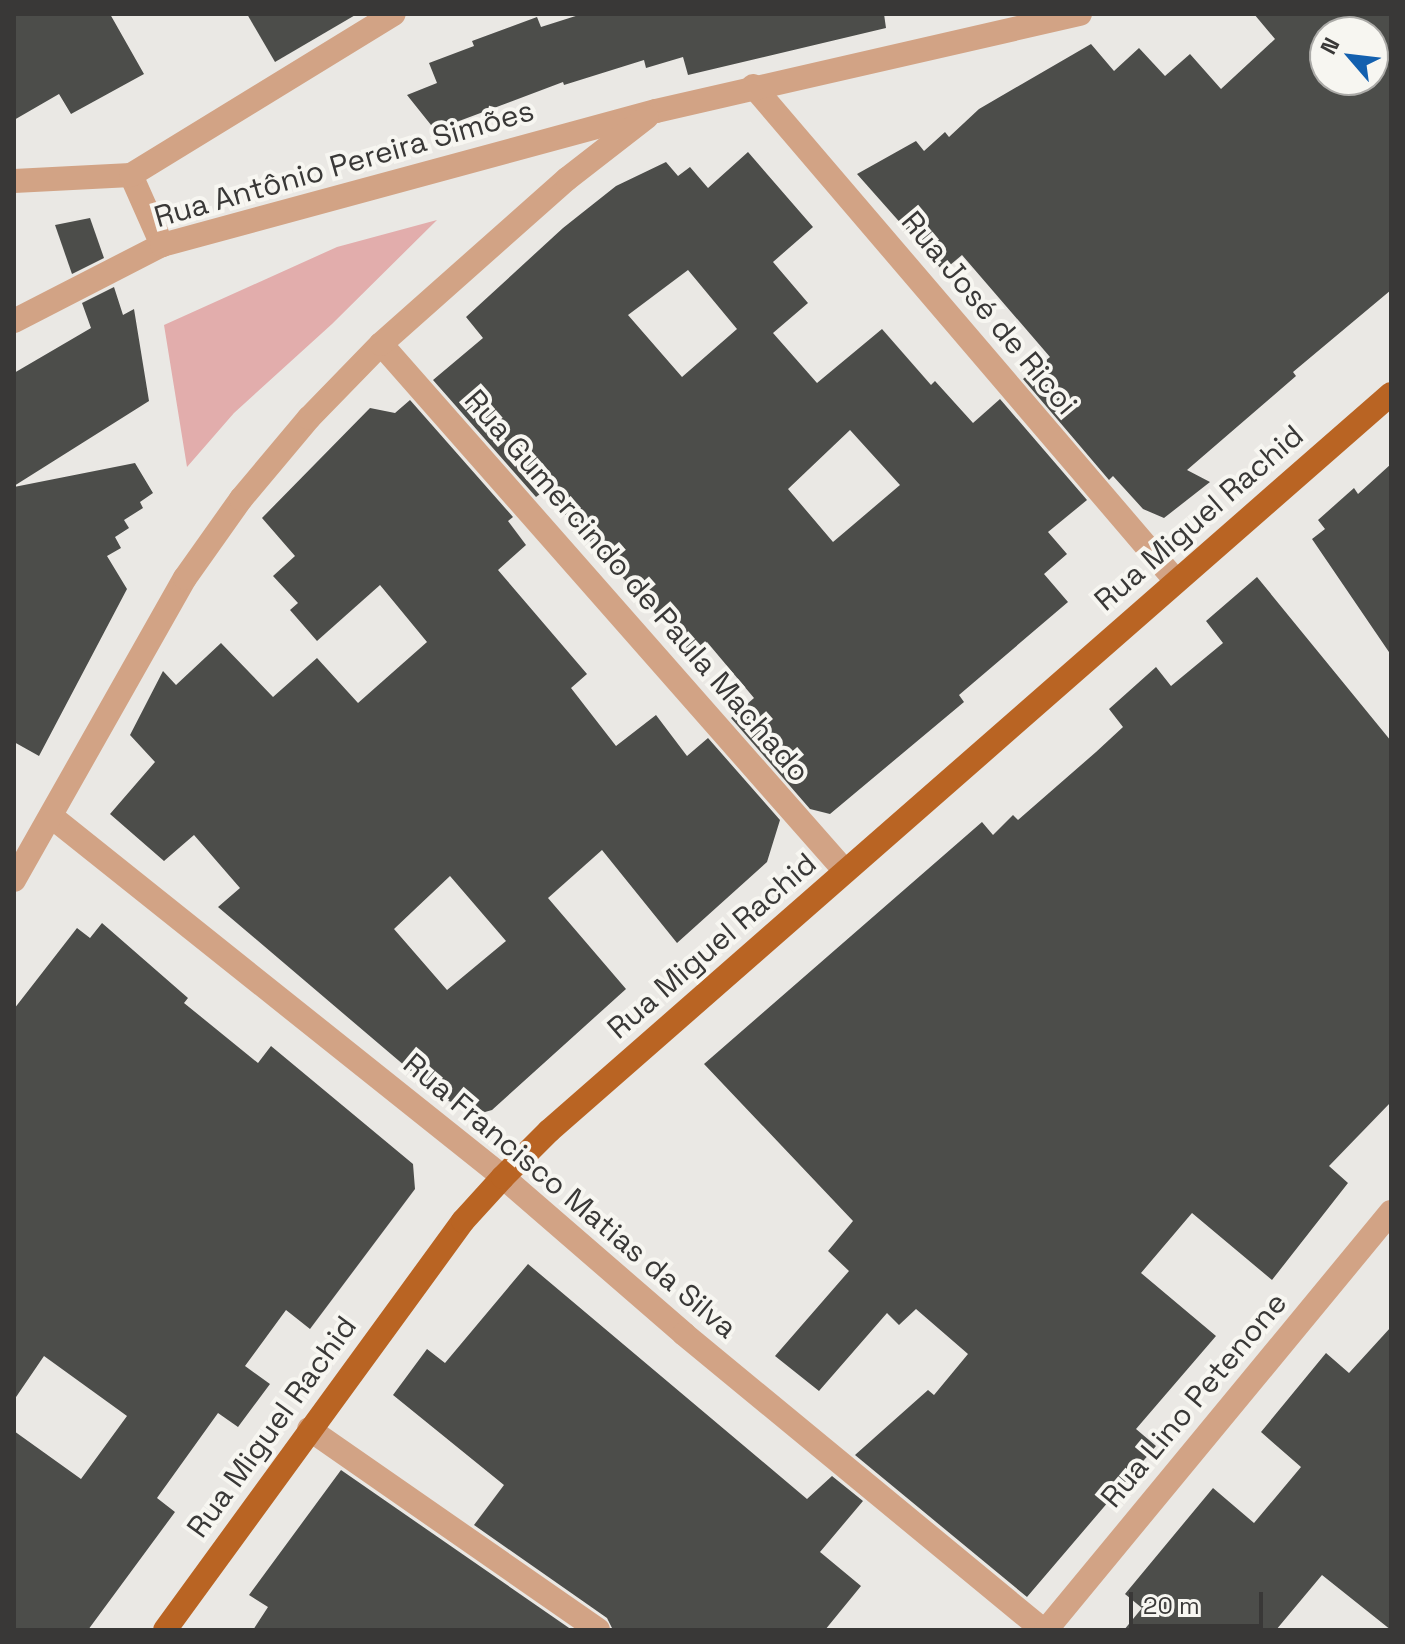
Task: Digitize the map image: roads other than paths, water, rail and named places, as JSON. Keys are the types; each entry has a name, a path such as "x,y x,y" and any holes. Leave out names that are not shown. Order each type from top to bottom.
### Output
{"main road":[{"name":"Rua Miguel Rachid","path":"165,1630 463,1221 503,1177 549,1131 1391,394"}],"street":[{"path":"14,181 131,175 394,14"},
{"name":"Rua Antônio Pereira Simões","path":"14,321 162,245 753,86 1080,14"},
{"name":"Rua José de Ricoi","path":"753,86 1176,581"},
{"name":"Rua Antônio Pereira Simões","path":"14,880 185,578 251,488 309,418 381,344 567,179 656,111"},
{"path":"131,175 162,245"},
{"name":"Rua Gumercindo de Paula Machado","path":"381,344 845,871"},
{"name":"Rua Francisco Matias da Silva","path":"52,817 503,1177 684,1334 1044,1630"},
{"name":"Rua Lino Petenone","path":"1044,1630 1391,1212"},
{"path":"309,1429 598,1630"}]}
